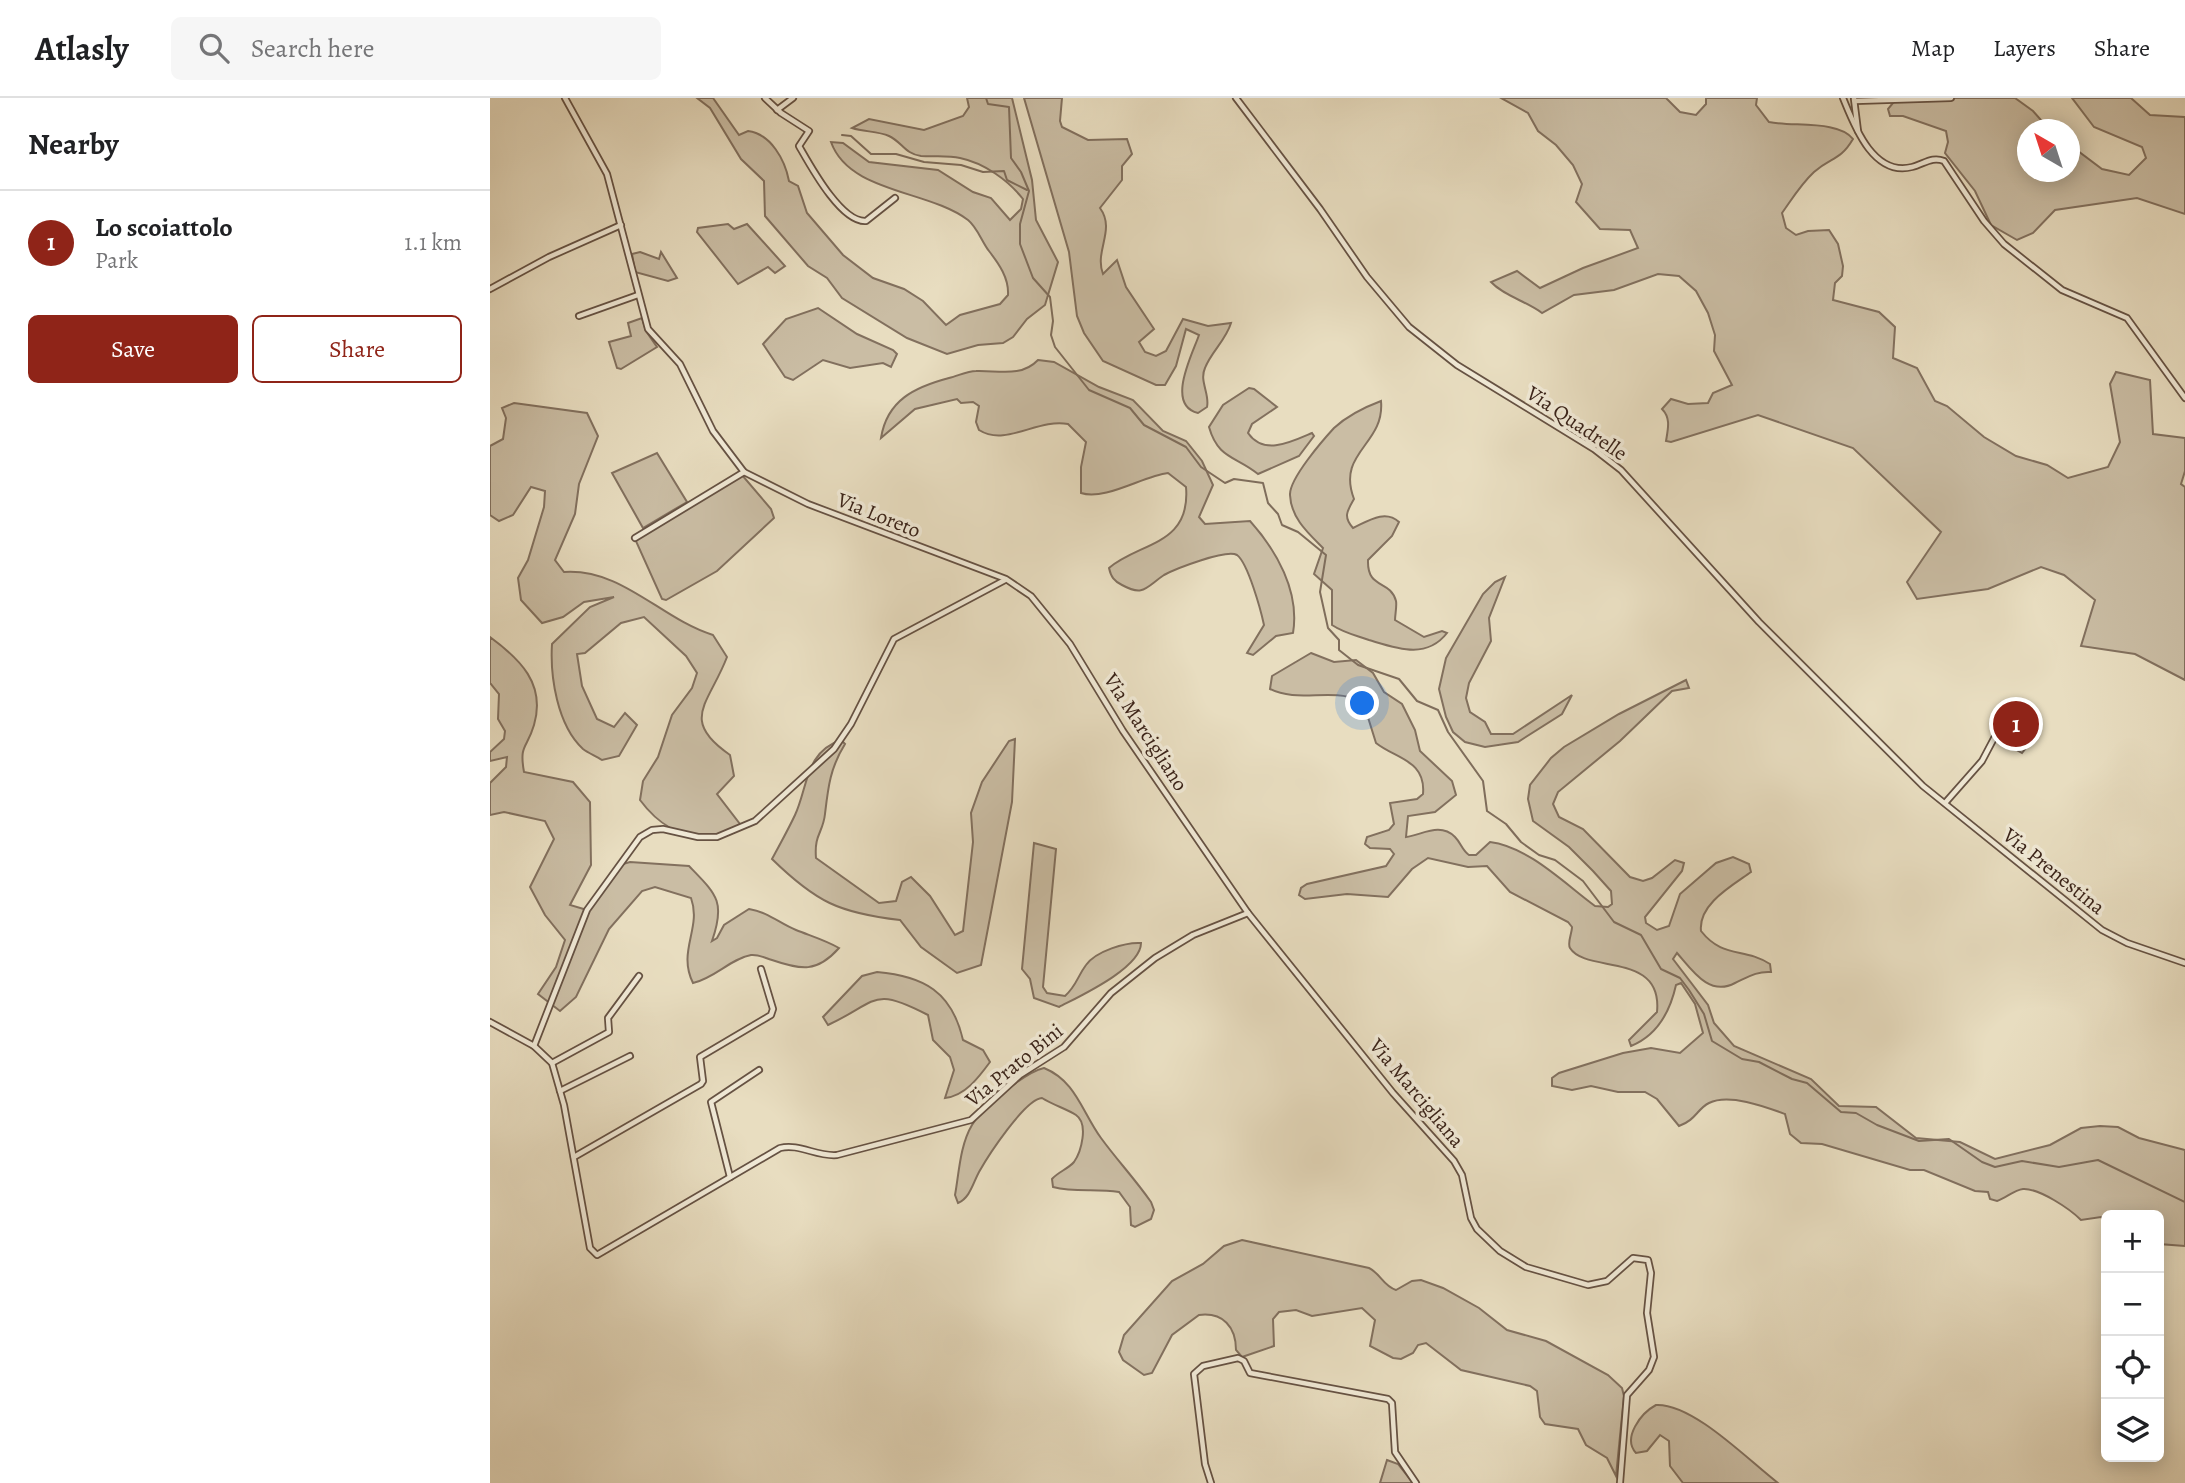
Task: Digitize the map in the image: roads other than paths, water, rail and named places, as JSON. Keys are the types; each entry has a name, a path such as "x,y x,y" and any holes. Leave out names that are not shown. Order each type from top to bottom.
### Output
{"street":[{"name":"Via Loreto","path":"565,98 605,168 649,331 680,364 715,433 744,472 808,505 1006,579"},
{"path":"765,98 777,110 809,131 799,146 824,187 855,218 866,220 895,198"},
{"path":"777,110 793,98"},
{"name":"Via Quadrelle","path":"1236,98 1327,218 1364,274 1409,327 1464,369 1594,449 1621,470 1754,617 1917,779"},
{"path":"1843,98 1861,138 1882,160 1897,167 1908,168 1934,159 1944,161 1965,188 1983,219 2004,244 2060,289 2125,316 2185,398"},
{"path":"1861,138 1854,99 1951,98"},
{"path":"490,289 553,255 621,225"},
{"path":"579,316 638,295"},
{"path":"635,538 744,472"},
{"path":"534,1046 587,910 640,837 656,829 698,837 716,837 733,832 759,818 834,749 851,724 894,639 1006,579"},
{"name":"Via Marcigliano","path":"1006,579 1031,596 1070,644 1124,732 1248,913"},
{"path":"1945,803 1982,761 2010,708"},
{"name":"Via Prenestina","path":"1917,779 2102,930 2127,943 2185,963"},
{"name":"Via Prato Bini","path":"552,1063 574,1157 590,1248 596,1255 786,1146 822,1155 837,1155 971,1120 1020,1074 1064,1047 1109,995 1160,955 1193,935 1248,913"},
{"name":"Via Marcigliana","path":"1248,913 1401,1102 1452,1158 1463,1177 1472,1222 1491,1243 1529,1268 1588,1285 1607,1281 1633,1258 1641,1257 1650,1262 1647,1314 1654,1357 1649,1370 1627,1395 1620,1483"},
{"path":"574,1157 700,1085 703,1081 700,1056 772,1014 761,969"},
{"path":"490,1022 534,1046 552,1063 610,1031 608,1018 639,976"},
{"path":"560,1091 630,1056"},
{"path":"730,1177 711,1102 760,1070"},
{"path":"1211,1483 1205,1464 1194,1374 1203,1366 1238,1358 1244,1361 1250,1373 1388,1399 1392,1409 1395,1452 1416,1483"}],"waterway":[{"path":"986,98 988,104 1009,107 1011,158 1029,191 1020,224 1020,244 1033,278 1050,297 1053,321 1051,335 1055,347 1089,390 1130,408 1144,425 1186,447 1201,467 1225,483 1234,479 1263,483 1268,503 1278,514 1282,525 1298,532 1326,555 1320,592 1328,628 1339,640 1339,650 1358,665 1399,679 1417,701 1438,710 1448,732 1483,781 1487,811 1506,824 1521,842 1539,855 1555,860 1583,881 1614,922 1641,935 1661,969 1680,978 1689,990 1704,1014 1712,1041 1742,1059 1759,1062 1792,1079 1807,1083 1841,1112 1856,1113 1877,1125 1919,1141 1949,1139 1982,1162 1995,1167 2022,1161 2059,1167 2098,1160 2185,1202"},
{"path":"842,135 851,136 871,154 896,154 924,162 961,165 983,172 1004,171 1007,180 1027,190"}],"place":[{"name":"Lo scoiattolo","path":"2016,724"}]}
